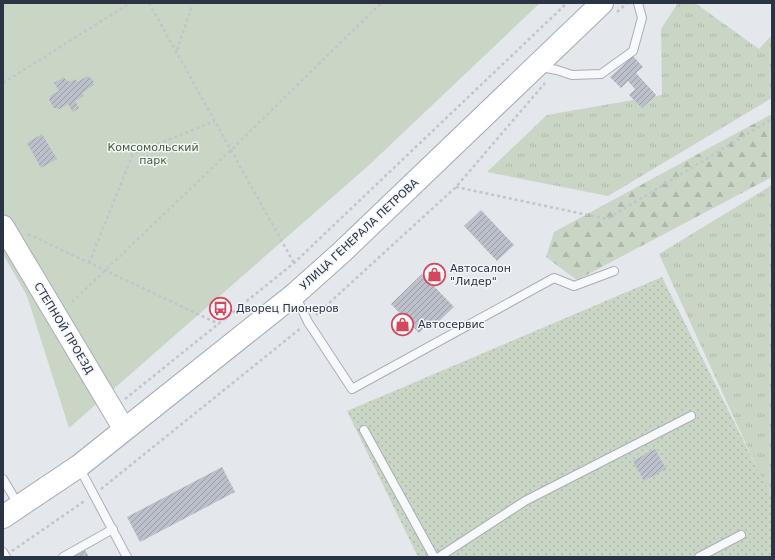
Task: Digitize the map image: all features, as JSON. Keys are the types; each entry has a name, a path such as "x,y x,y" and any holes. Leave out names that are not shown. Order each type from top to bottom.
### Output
{"main road":[{"name":"УЛИЦА ГЕНЕРАЛА ПЕТРОВА","path":"11,512 79,466 294,294 342,252 536,66 609,8"},
{"name":"СТЕПНОЙ ПРОЕЗД","path":"3,226 124,429"}],"lane":[{"path":"536,66 557,70 572,75 599,75 633,51 642,18 638,3"},
{"path":"294,294 308,322 352,389 554,278 574,286 614,271"},
{"path":"439,557 525,501 691,416"},
{"path":"364,430 434,557"},
{"path":"79,466 127,557"},
{"path":"3,479 11,512"},
{"path":"63,557 113,529"},
{"path":"699,557 741,535"}],"path":[{"path":"3,83 130,3"},
{"path":"149,3 294,263"},
{"path":"176,51 193,3"},
{"path":"72,302 231,150 381,3"},
{"path":"112,409 294,263 567,3"},
{"path":"609,8 627,3"},
{"path":"5,555 94,495 308,322 456,187 557,70"},
{"path":"456,187 607,219 772,119"},
{"path":"89,263 133,154 215,121"},
{"path":"28,234 219,324"}],"green space":[{"name":"Комсомольский парк","path":"3,3 540,3 368,166 69,428 27,296 3,254"},
{"path":"678,3 695,3 759,49 772,35 772,98 608,196 487,172 547,115 662,95 661,29"},
{"path":"772,114 772,177 577,280 546,257 554,232"},
{"path":"772,185 772,501 659,254"},
{"path":"662,277 772,498 772,557 418,557 347,411"}],"building":[{"path":"633,56 643,67 636,73 656,95 642,108 629,95 635,89 628,81 621,88 610,77"},
{"path":"88,76 93,80 94,85 82,93 84,96 75,101 79,108 73,112 68,104 60,109 54,108 49,100 51,95 59,91 54,83 64,77 70,82 75,79 77,82"},
{"path":"42,134 57,159 41,168 27,143"},
{"path":"481,210 514,245 497,261 464,226"},
{"path":"422,274 454,307 434,326 430,322 419,333 391,304"},
{"path":"655,449 666,469 644,481 633,461"},
{"path":"222,467 235,492 140,542 127,517"},
{"path":"83,547 89,557 67,557"}],"place":[{"name":"Автосалон \"Лидер\"","path":"434,274"},
{"name":"Дворец Пионеров","path":"220,308"},
{"name":"Автосервис","path":"402,324"}]}
